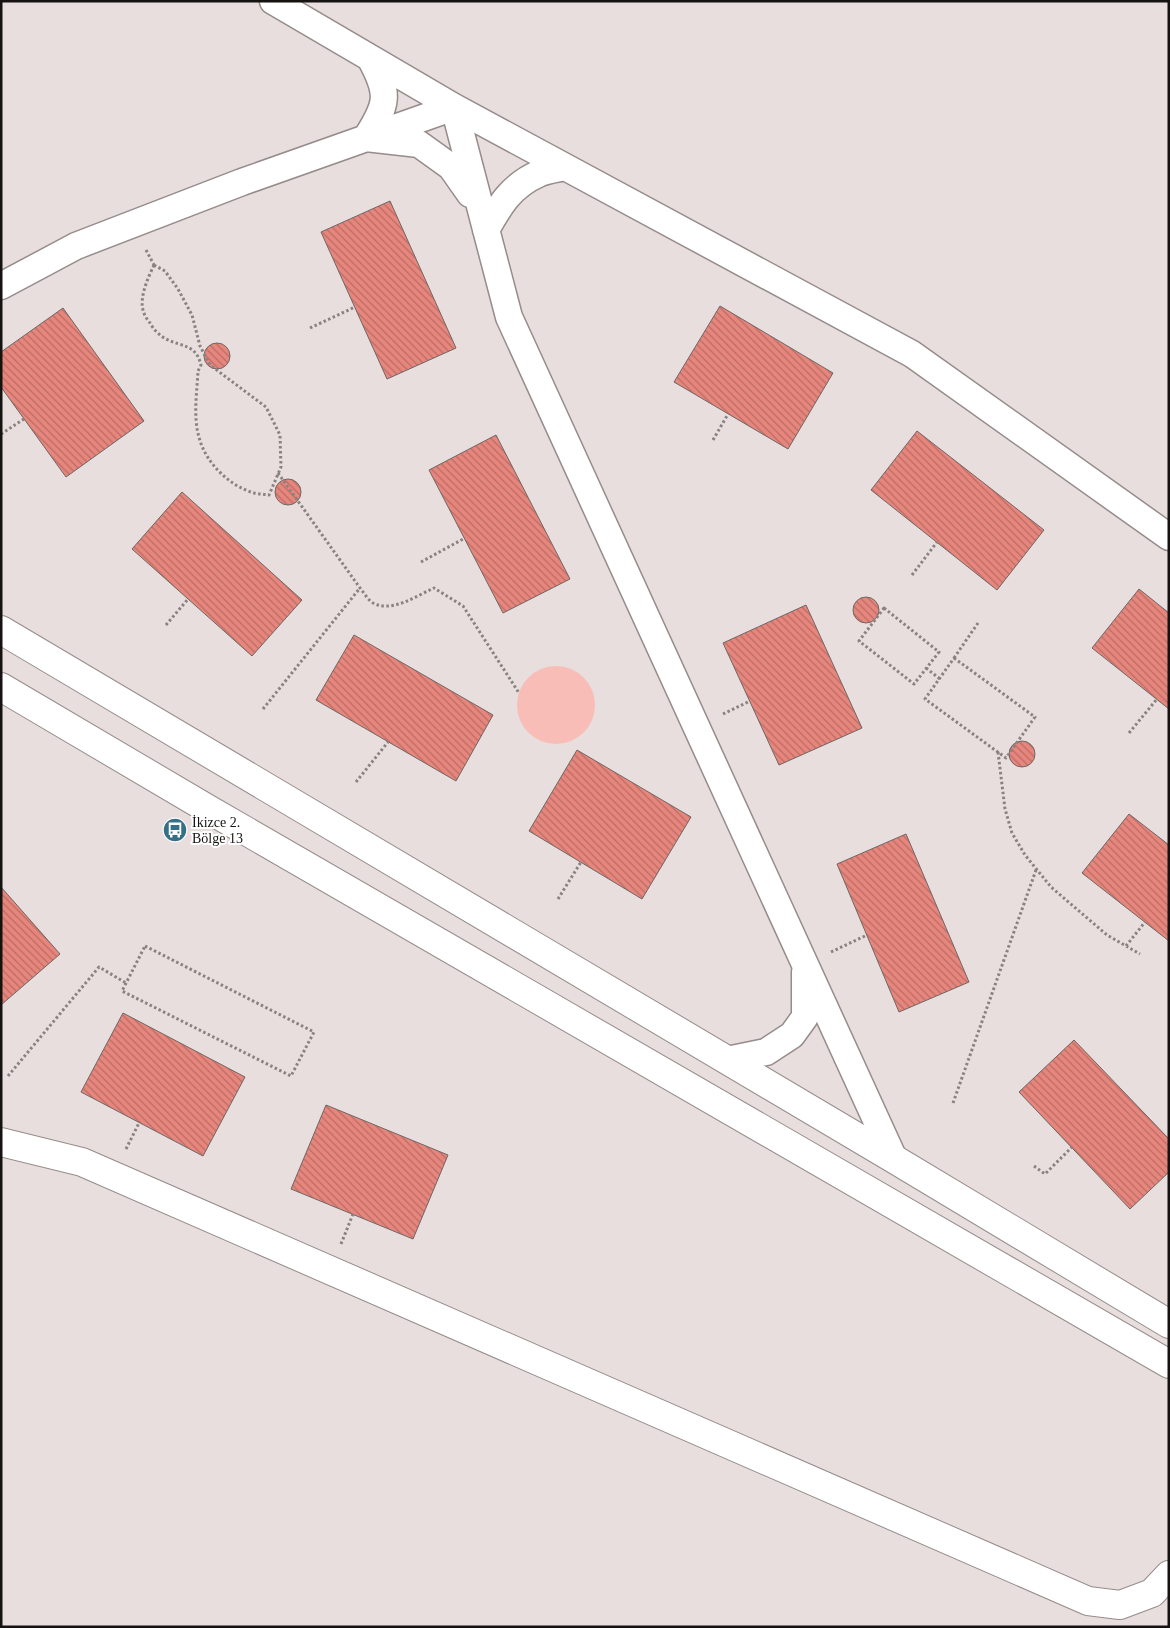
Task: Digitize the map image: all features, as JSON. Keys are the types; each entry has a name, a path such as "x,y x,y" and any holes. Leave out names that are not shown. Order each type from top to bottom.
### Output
{"main road":[{"path":"1,630 1169,1324"},
{"path":"1,687 208,809 1169,1364"},
{"path":"1,1142 82,1162 1088,1601 1120,1604 1152,1593 1169,1575"}],"street":[{"path":"273,1 454,107 912,354 1169,537"},
{"path":"366,138 380,116 385,100 381,78 370,58"},
{"path":"1,286 76,246 242,182 454,107"},
{"path":"454,107 509,317 894,1159"},
{"path":"366,138 419,144 450,167 483,219"},
{"path":"483,219 512,190 539,174 565,167"},
{"path":"727,1060 766,1052 792,1035 805,1017 805,964"}],"path":[{"path":"154,265 164,271 178,288 192,315 200,346 210,365 266,407 280,435 281,467 278,473 269,495 253,493 227,479 206,453 199,437 197,416 198,371 201,365 199,356 192,349 165,339 153,328 143,312 143,298 147,281 154,265"},
{"path":"310,328 355,307"},
{"path":"712,440 728,414"},
{"path":"1,434 24,418"},
{"path":"278,473 372,602 381,606 393,606 434,588 463,606 519,693"},
{"path":"421,562 464,538"},
{"path":"912,576 937,542"},
{"path":"263,709 360,588"},
{"path":"166,625 188,599"},
{"path":"884,608 939,652 926,668 914,684 859,641 884,608"},
{"path":"954,658 1036,717 1006,758 925,699 978,623"},
{"path":"926,668 940,679"},
{"path":"1129,733 1157,699"},
{"path":"356,782 388,742"},
{"path":"998,752 1005,809 1012,833 1025,856 1051,887 1100,929 1140,954"},
{"path":"558,899 581,862"},
{"path":"953,1103 1036,869"},
{"path":"1126,946 1145,922"},
{"path":"805,964 867,935"},
{"path":"145,946 314,1032 291,1076 122,991 126,983 145,946"},
{"path":"8,1076 99,967 126,983"},
{"path":"1034,1166 1045,1174 1072,1147"}],"shaded area":[{"path":"556,666 571,669 583,678 592,690 595,705 592,720 583,732 571,741 556,744 541,741 529,732 520,720 517,705 520,690 529,678 541,669"}],"building":[{"path":"390,201 456,348 387,379 321,232"},
{"path":"720,306 833,373 788,449 674,382"},
{"path":"63,308 144,421 66,477 1,387 1,352"},
{"path":"217,343 226,347 230,356 226,365 217,369 208,365 204,356 208,347"},
{"path":"917,431 1044,530 997,590 871,490"},
{"path":"496,435 570,579 503,613 429,470"},
{"path":"288,479 297,483 301,492 297,501 288,505 279,501 275,492 279,483"},
{"path":"182,492 302,600 252,656 132,549"},
{"path":"1139,589 1169,613 1169,709 1092,648"},
{"path":"866,597 875,601 879,610 875,619 866,623 857,619 853,610 857,601"},
{"path":"806,605 862,728 779,765 723,643"},
{"path":"354,635 493,715 456,781 316,700"},
{"path":"1022,741 1031,745 1035,754 1031,763 1022,767 1013,763 1009,754 1013,745"},
{"path":"577,750 691,817 642,899 529,831"},
{"path":"1129,814 1169,845 1169,941 1082,873"},
{"path":"906,834 969,982 899,1012 837,864"},
{"path":"1,887 60,954 1,1005"},
{"path":"123,1013 245,1077 203,1156 81,1092"},
{"path":"1074,1040 1169,1139 1169,1172 1130,1209 1019,1092"},
{"path":"326,1105 448,1155 413,1239 291,1189"}],"place":[{"name":"İkizce 2. Bölge 13","path":"175,830"}]}
